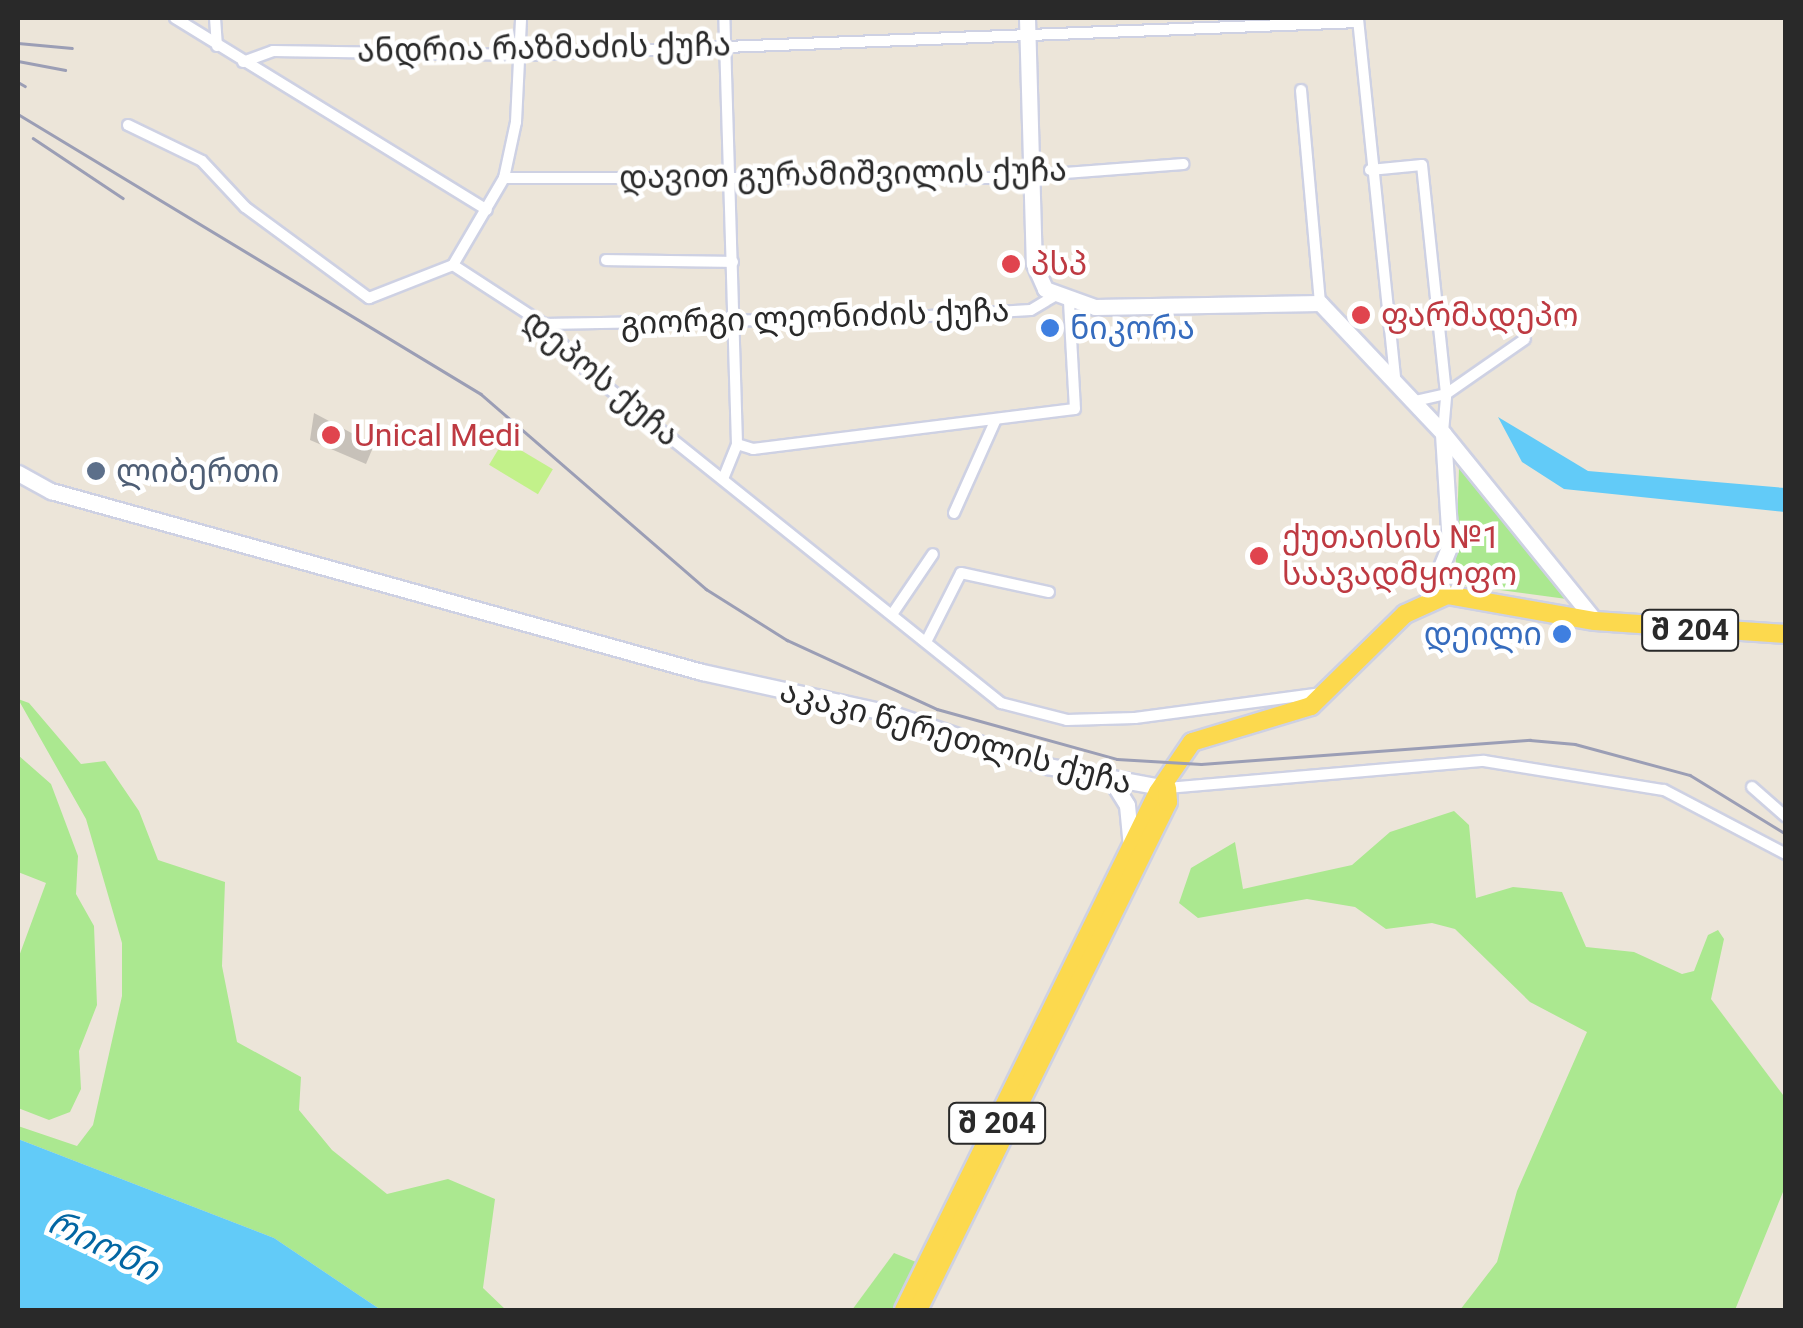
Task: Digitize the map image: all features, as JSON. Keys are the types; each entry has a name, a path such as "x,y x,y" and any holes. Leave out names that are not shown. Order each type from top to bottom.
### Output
{"main road":[{"path":"1027,18 1034,264 1052,297"},
{"name":"გიორგი ლეონიძის ქუჩა","path":"1052,297 1069,303 1320,303"},
{"path":"1320,303 1443,433 1595,621"},
{"path":"1427,601 1450,544 1443,433"},
{"name":"აკაკი წერეთლის ქუჩა","path":"18,473 51,491 702,672 892,714 1112,781 1167,788"},
{"name":"შ 204","path":"918,1310 1096,937 1131,848 1197,738 1268,725 1328,692 1427,601 1476,597 1595,621 1786,634"},
{"path":"1112,781 1127,805 1131,848"},
{"name":"შ 204","path":"904,1310 1168,802 1167,788"}],"street":[{"path":"175,18 486,210"},
{"path":"215,18 217,46"},
{"path":"128,125 202,162 245,207 369,298 453,265 504,178 523,56 521,18"},
{"path":"723,479 737,444 724,18"},
{"path":"1358,20 1370,170 1395,380"},
{"name":"ანდრია რაზმაძის ქუჩა","path":"243,62 273,51 523,56 1358,20"},
{"path":"1301,90 1320,303"},
{"name":"დავით გურამიშვილის ქუჩა","path":"504,178 730,181 1030,173 1183,164"},
{"path":"1370,170 1422,165 1446,394 1443,433"},
{"path":"606,260 733,262"},
{"name":"დეპოს ქუჩა","path":"453,265 544,324 587,371 893,613 1001,704 1067,720 1136,718 1328,692"},
{"name":"გიორგი ლეონიძის ქუჩა","path":"544,324 1031,310 1052,297"},
{"path":"737,444 754,449 1075,410 1069,303"},
{"path":"1415,401 1446,394 1524,339"},
{"path":"954,513 996,419"},
{"path":"893,613 933,554"},
{"path":"926,642 961,572 1049,592"},
{"name":"აკაკი წერეთლის ქუჩა","path":"1167,788 1484,761 1664,790 1786,854"},
{"path":"1752,787 1786,817"}],"green space":[{"path":"504,440 553,469 538,494 489,465"},
{"path":"1459,468 1574,600 1455,584"},
{"path":"18,699 29,703 81,764 105,761 139,811 158,860 225,882 222,966 237,1042 301,1077 299,1110 332,1150 387,1194 448,1179 495,1199 483,1288 506,1310 381,1310 274,1238 18,1139 18,1126 77,1146 93,1125 122,996 122,943 86,819"},
{"path":"18,755 51,784 78,856 76,894 94,926 97,1005 79,1051 81,1089 70,1112 49,1120 18,1108 18,959 46,883 18,872"},
{"path":"1454,811 1469,825 1476,898 1513,887 1562,892 1586,947 1634,952 1682,974 1694,971 1708,935 1718,930 1724,939 1711,999 1786,1099 1785,1187 1735,1310 1460,1310 1497,1262 1517,1191 1587,1032 1530,1002 1455,929 1432,923 1386,929 1355,907 1307,899 1198,918 1179,903 1191,868 1235,842 1243,889 1352,865 1390,832"},
{"path":"894,1253 916,1262 892,1310 852,1310"}],"water":[{"path":"1498,417 1588,471 1785,488 1785,512 1564,489 1522,462"},
{"name":"რიონი","path":"18,1139 274,1238 381,1310 18,1310"}],"building":[{"name":"Unical Medi","path":"314,413 374,445 366,464 310,440"}],"railway":[{"path":"18,43 72,48"},
{"path":"18,61 65,70"},
{"path":"18,82 25,86"},
{"path":"18,114 481,394 706,589 787,640 937,709 1117,759 1201,764 1530,740 1575,744 1690,775 1786,834"},
{"path":"33,138 123,198"}],"place":[{"name":"პსპ","path":"1011,264"},
{"name":"ფარმადეპო","path":"1361,315"},
{"name":"ნიკორა","path":"1050,328"},
{"name":"Unical Medi","path":"331,435"},
{"name":"ლიბერთი","path":"96,471"},
{"name":"ქუთაისის №1 საავადმყოფო","path":"1259,556"},
{"name":"დეილი","path":"1562,634"}]}
